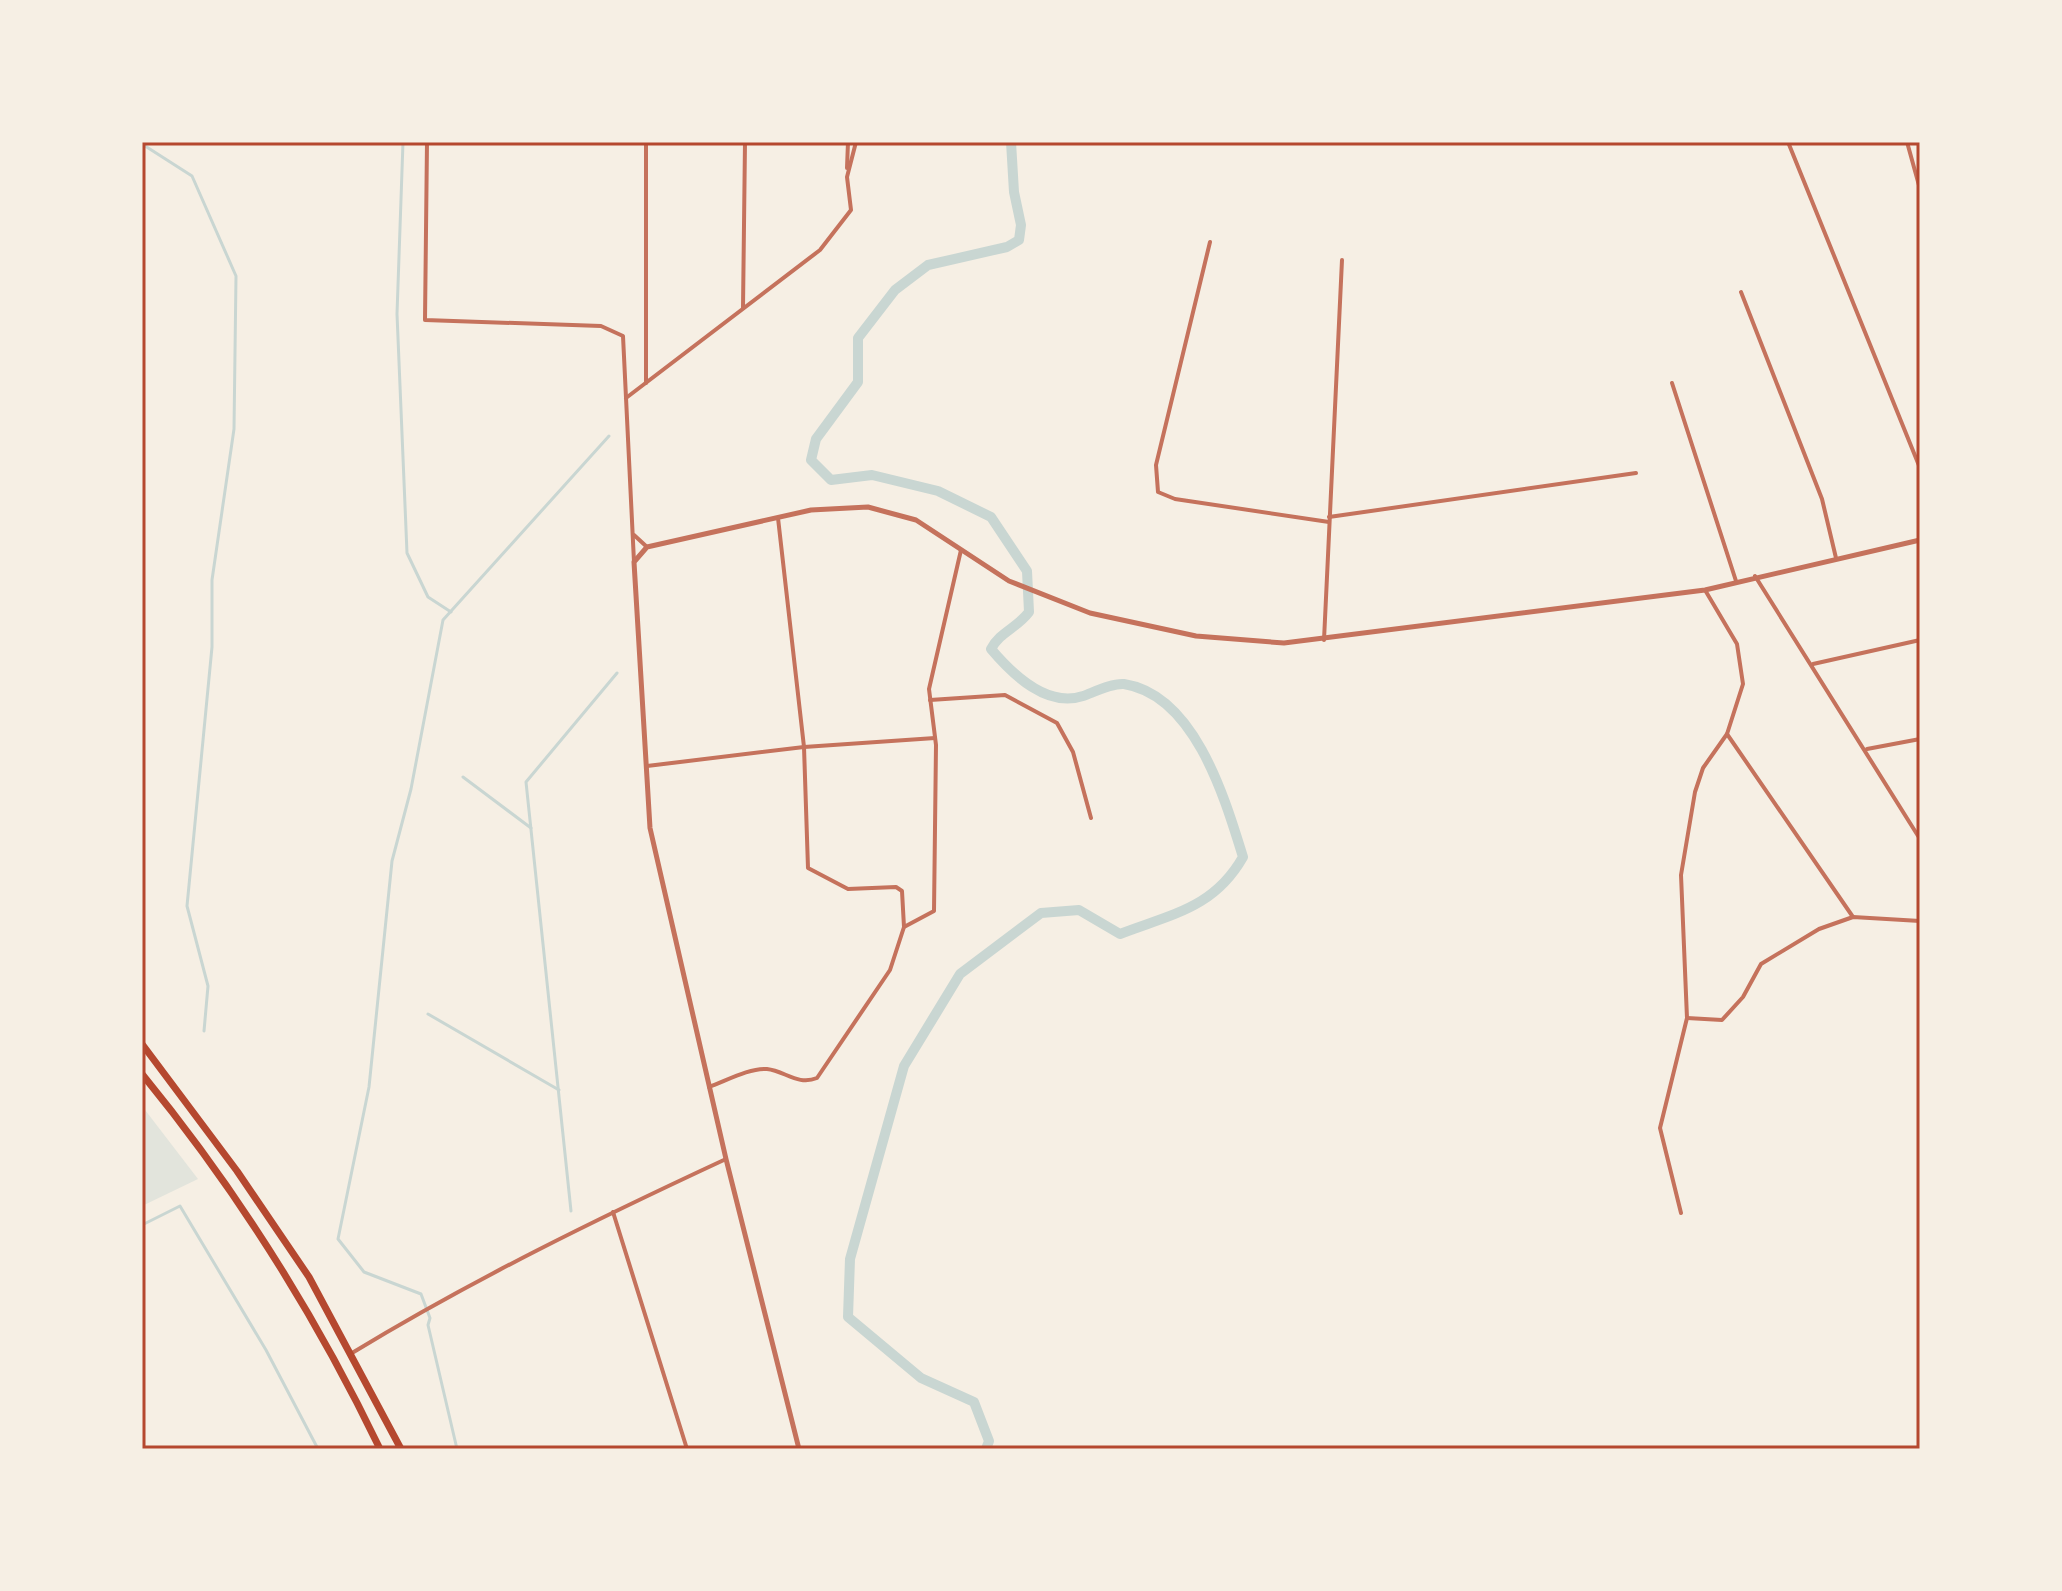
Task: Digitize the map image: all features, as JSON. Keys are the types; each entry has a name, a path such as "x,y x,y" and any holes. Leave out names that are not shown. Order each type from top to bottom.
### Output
{"highway":[{"path":"142,1044 287,1242 352,1353 401,1449"},
{"path":"142,1074 198,1145 288,1276 338,1361 380,1449"}],"street":[{"path":"427,142 425,320 601,326 623,336 650,828 726,1159 799,1449"},
{"path":"646,142 646,383"},
{"path":"743,309 745,142"},
{"path":"626,398 820,250 851,210 847,177 848,142"},
{"path":"847,177 856,142"},
{"path":"1788,142 1920,468"},
{"path":"1907,142 1920,189"},
{"path":"1210,242 1156,465 1158,492 1175,499 1329,519 1636,473"},
{"path":"1324,640 1342,260"},
{"path":"1741,292 1822,499 1836,558"},
{"path":"1672,383 1736,581"},
{"path":"634,562 647,547 811,510 868,507 916,520 1009,581 1045,596 1122,622 1247,642 1324,640 1705,590 1920,540"},
{"path":"709,1087 770,1069 799,1080 817,1078 890,970 904,927 902,891 896,887 848,889 808,868 804,747 778,518"},
{"path":"632,534 647,547"},
{"path":"904,927 929,915 935,904 935,738 929,689 961,550"},
{"path":"1755,576 1920,839"},
{"path":"1681,1213 1660,1128 1687,1018 1681,875 1699,780 1727,734 1740,697 1743,670 1737,644 1705,590"},
{"path":"1812,665 1920,640"},
{"path":"930,700 1005,695 1057,723 1073,752 1091,818"},
{"path":"1727,734 1853,917"},
{"path":"646,767 804,747 935,738"},
{"path":"1866,749 1920,739"},
{"path":"1687,1018 1722,1020 1743,997 1761,964 1819,929 1853,917 1920,921"},
{"path":"352,1353 418,1313 613,1212 726,1159"},
{"path":"613,1212 687,1449"}],"shaded area":[{"path":"142,1106 198,1179 142,1206"}],"waterway":[{"path":"403,142 397,314 407,553 428,597 451,612"},
{"path":"986,1449 989,1441 974,1402 921,1378 848,1317 850,1259 904,1066 960,974 1041,913 1079,910 1120,934 1205,899 1232,874 1243,857 1227,807 1203,753 1188,728 1170,708 1149,692 1124,684 1070,698 1044,693 1020,678 991,649 1029,612 1027,571 991,517 938,491 872,475 831,480 811,460 816,439 858,382 858,338 895,290 928,265 1007,247 1019,240 1021,225 1014,192 1011,142"},
{"path":"142,144 192,176 236,276 234,429 212,580 212,647 187,906 208,986 204,1031"},
{"path":"457,1449 428,1325 430,1318 421,1294 364,1272 338,1239 369,1087 392,861 411,789 443,620 609,436"},
{"path":"571,1211 526,782 617,673"},
{"path":"463,777 531,828"},
{"path":"428,1014 559,1090"},
{"path":"142,1225 180,1206 266,1350 318,1449"}]}
